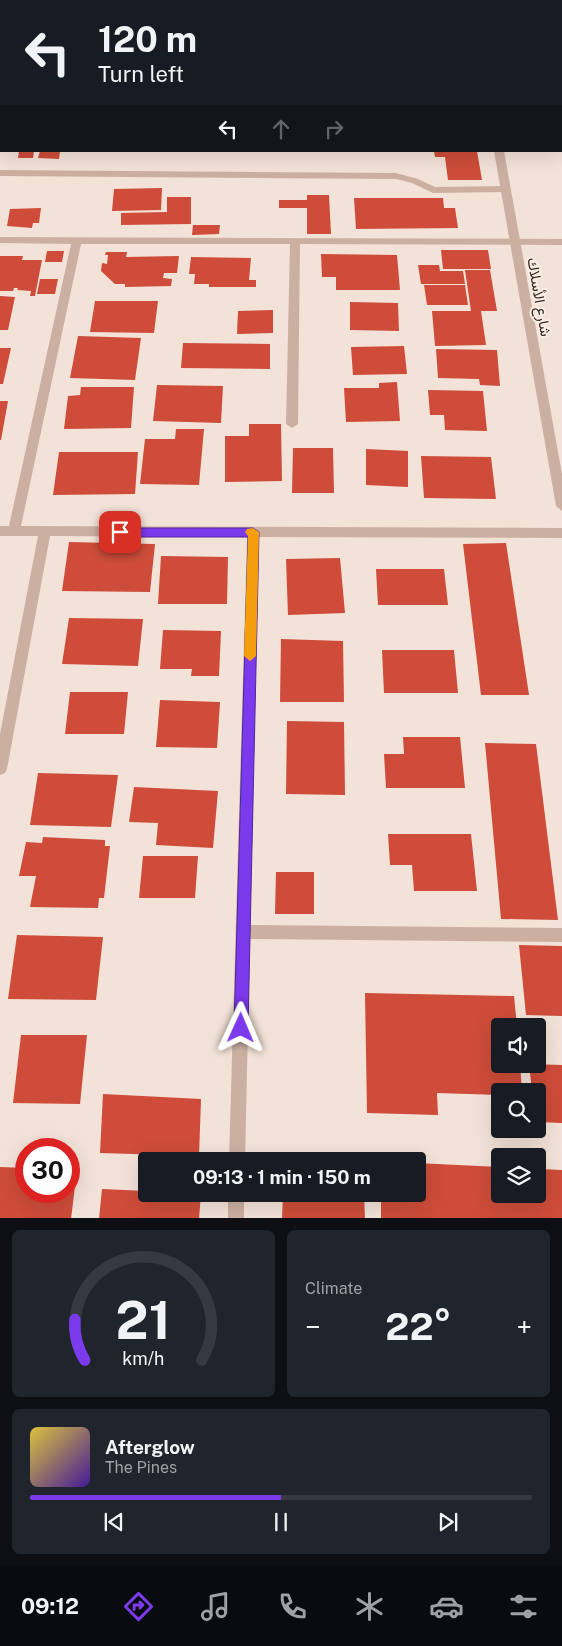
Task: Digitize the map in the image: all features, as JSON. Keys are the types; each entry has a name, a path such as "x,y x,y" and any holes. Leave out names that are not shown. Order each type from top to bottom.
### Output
{"street":[{"name":"شارع الأسلاك","path":"499,152 562,506"},
{"path":"0,173 396,176 414,181 433,190 505,189"},
{"path":"0,240 295,242 514,240 562,242"},
{"path":"14,532 77,240"},
{"path":"292,424 295,242"},
{"path":"0,531 562,533"},
{"path":"0,769 44,532"},
{"path":"237,1152 253,532"},
{"path":"243,932 562,935"},
{"path":"236,1202 236,1218"}],"building":[{"path":"19,152 34,152 33,158 18,158"},
{"path":"40,152 60,152 59,159 38,158"},
{"path":"434,152 477,152 482,180 448,180 445,157 435,157"},
{"path":"162,188 161,210 112,211 114,189"},
{"path":"307,195 329,195 331,234 307,234 307,208 279,208 279,200 307,200"},
{"path":"167,197 191,197 191,224 121,225 121,213 167,212"},
{"path":"354,198 443,198 444,208 455,208 458,228 356,229"},
{"path":"41,208 39,223 33,223 32,228 7,226 10,209"},
{"path":"193,225 220,225 219,234 192,235"},
{"path":"441,250 488,250 491,269 443,269"},
{"path":"47,251 64,251 62,262 45,262"},
{"path":"106,252 127,252 126,257 179,256 177,273 164,273 163,278 172,279 171,286 125,287 125,284 115,284 101,271 102,263 107,264 108,255 105,255"},
{"path":"321,254 397,255 400,290 336,290 336,277 322,277"},
{"path":"0,256 23,256 22,260 42,260 35,296 30,296 31,291 17,290 18,288 14,288 13,291 0,291"},
{"path":"191,257 251,258 249,280 256,280 256,287 209,287 209,284 194,284 195,274 189,274"},
{"path":"418,265 439,265 440,271 463,271 465,284 421,284"},
{"path":"465,270 490,270 497,311 481,311 486,345 435,346 432,311 471,311"},
{"path":"40,279 58,279 55,294 37,294"},
{"path":"424,285 465,285 468,305 427,305"},
{"path":"0,296 15,297 8,330 0,330"},
{"path":"95,301 158,301 154,333 90,332"},
{"path":"350,302 398,303 399,331 350,330"},
{"path":"273,310 273,333 237,334 238,311"},
{"path":"78,336 141,338 135,380 70,378"},
{"path":"183,343 270,344 270,369 181,368"},
{"path":"404,346 407,374 353,375 351,347"},
{"path":"0,348 11,348 3,384 0,384"},
{"path":"436,349 497,350 500,386 480,385 479,379 438,378"},
{"path":"397,382 400,421 346,422 344,388 379,388 379,383"},
{"path":"157,385 223,386 221,423 153,421"},
{"path":"81,387 134,387 131,428 64,429 68,396 80,395"},
{"path":"428,390 483,391 487,431 445,430 444,415 430,415"},
{"path":"0,401 8,401 1,440 0,440"},
{"path":"249,424 281,424 282,481 225,482 225,436 249,436"},
{"path":"176,429 204,429 199,485 140,484 145,439 175,439"},
{"path":"293,448 333,448 334,493 292,493"},
{"path":"366,449 408,451 408,487 366,485"},
{"path":"59,452 138,452 135,494 53,495"},
{"path":"421,456 491,457 496,499 424,498"},
{"path":"69,542 155,544 150,592 62,591"},
{"path":"506,543 529,695 481,695 463,544"},
{"path":"161,556 228,557 227,604 158,604"},
{"path":"340,558 345,613 288,615 286,559"},
{"path":"376,569 444,569 448,605 378,605"},
{"path":"69,618 143,619 138,666 62,664"},
{"path":"163,630 221,631 219,676 191,676 192,669 160,669"},
{"path":"281,639 343,641 344,702 280,702"},
{"path":"382,650 454,650 458,693 384,693"},
{"path":"70,692 128,692 124,734 65,734"},
{"path":"160,700 220,702 217,748 156,747"},
{"path":"287,721 344,722 345,795 286,794"},
{"path":"403,737 460,737 465,788 386,788 384,754 404,754"},
{"path":"485,743 536,744 558,920 501,919"},
{"path":"38,773 118,775 111,827 30,825"},
{"path":"134,787 218,791 213,848 156,845 158,823 129,822"},
{"path":"388,834 471,834 477,891 414,891 412,865 390,865"},
{"path":"43,837 105,840 105,846 110,846 104,898 99,898 98,908 30,907 36,876 19,876 26,842 42,843"},
{"path":"143,856 198,856 195,898 139,898"},
{"path":"276,872 314,872 314,914 275,914"},
{"path":"17,935 103,937 96,1000 8,999"},
{"path":"519,945 562,946 562,1016 526,1015"},
{"path":"365,993 514,996 516,1018 491,1018 491,1073 521,1073 521,1083 491,1083 491,1095 437,1093 438,1115 367,1113"},
{"path":"21,1035 87,1035 80,1104 13,1103"},
{"path":"546,1065 562,1065 562,1123 546,1122 546,1083 531,1083 530,1073 546,1073"},
{"path":"103,1094 201,1099 199,1152 138,1152 138,1154 100,1153"},
{"path":"426,1163 491,1167 491,1203 546,1203 546,1169 562,1170 562,1218 381,1218 381,1202 426,1202"},
{"path":"0,1167 15,1168 15,1203 73,1203 71,1218 0,1218"},
{"path":"102,1189 138,1191 138,1202 200,1202 199,1218 99,1218"},
{"path":"283,1202 364,1202 365,1218 282,1218"}],"slow traffic":[{"path":"250,656 253,532 251,532"}],"route":[{"path":"120,532 253,532 241,1028"}]}
